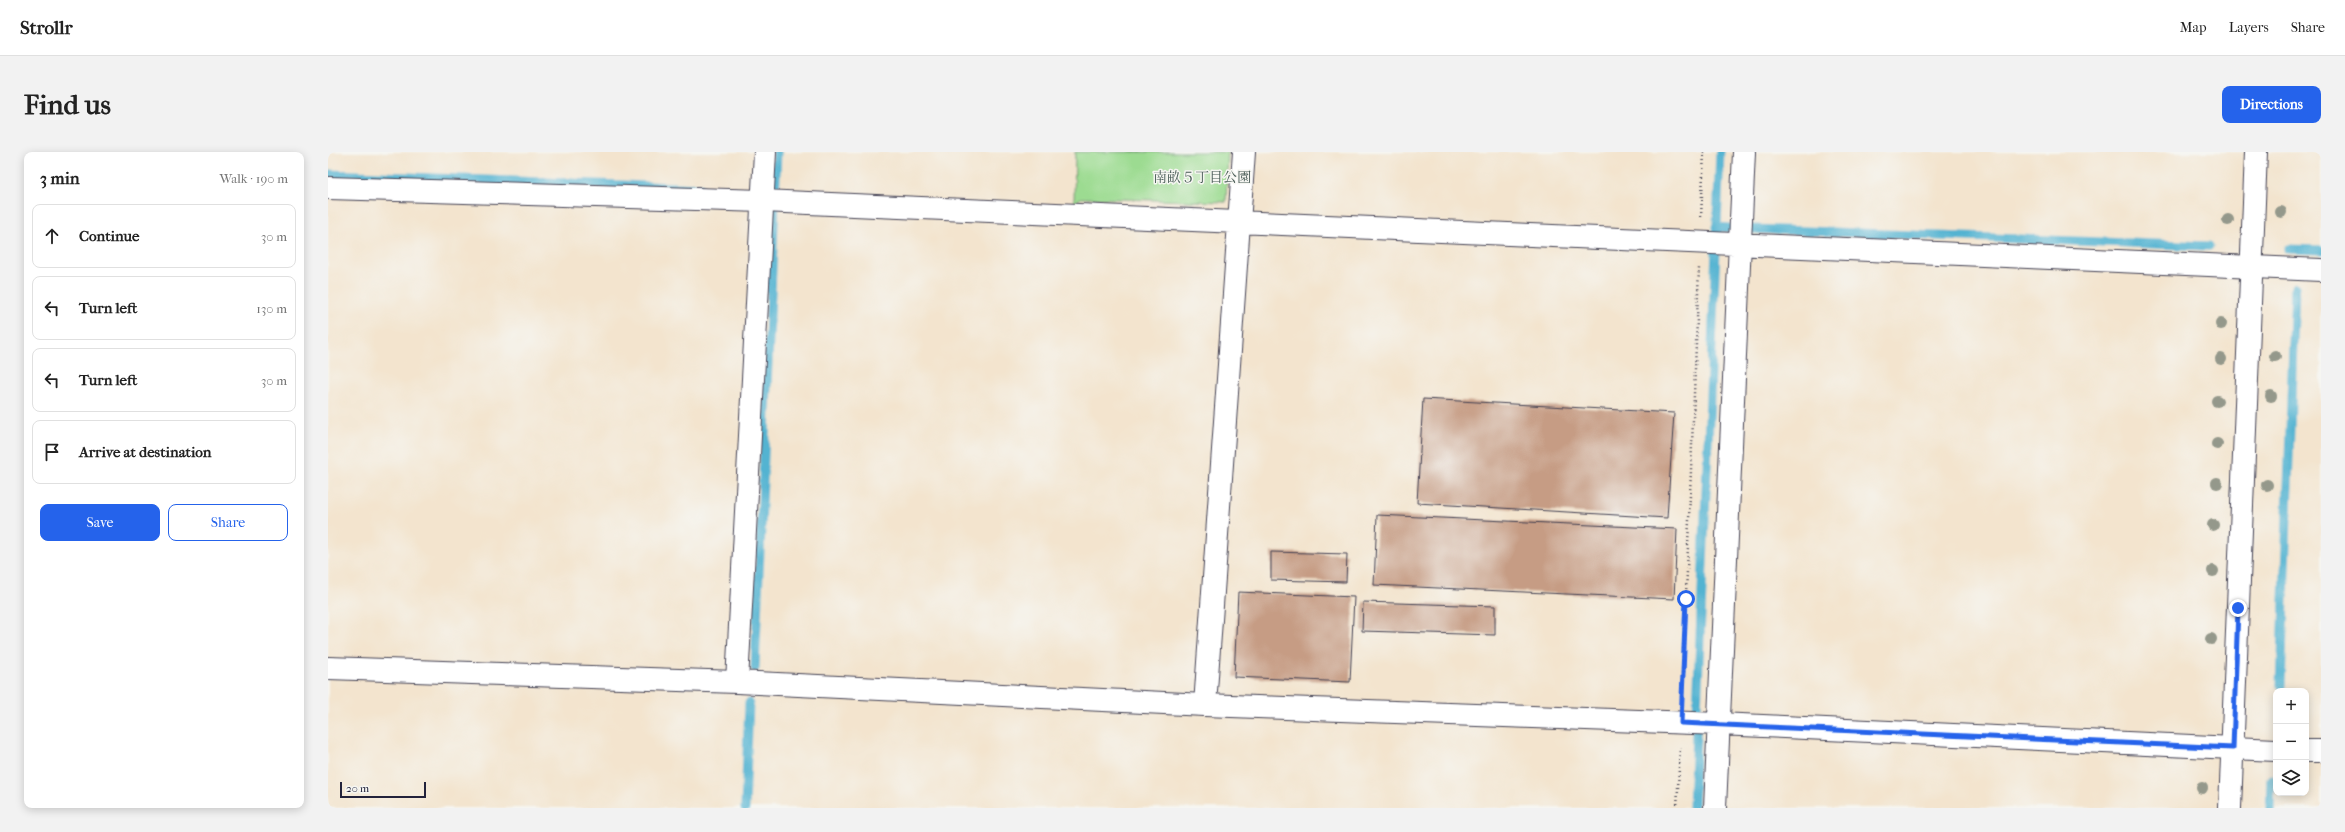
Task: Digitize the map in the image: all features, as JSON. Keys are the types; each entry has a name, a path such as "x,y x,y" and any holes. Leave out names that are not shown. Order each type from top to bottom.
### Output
{"street":[{"path":"738,682 768,197 765,152"},
{"path":"1205,705 1241,215 1244,152"},
{"path":"1715,808 1714,724 1735,245 1744,152"},
{"path":"2230,808 2256,152"},
{"path":"328,188 768,197 1241,215 1704,244 2321,270"},
{"path":"328,668 738,682 1205,705 1714,724 2273,750"},
{"path":"2309,751 2321,751"}],"path":[{"path":"1701,220 1704,152"},
{"path":"1677,808 1684,723 1704,244"}],"green space":[{"name":"南畝５丁目公園","path":"1075,152 1228,152 1226,202 1081,198 1074,203"}],"building":[{"path":"1423,399 1674,413 1667,518 1417,503"},
{"path":"1377,515 1677,529 1674,599 1374,585"},
{"path":"1271,552 1347,554 1346,582 1271,580"},
{"path":"1238,592 1354,597 1350,682 1234,677"},
{"path":"1363,602 1495,606 1495,635 1362,631"}],"waterway":[{"path":"755,668 777,152"},
{"path":"1693,808 1720,152"},
{"path":"328,174 700,188"},
{"path":"1716,227 1729,228"},
{"path":"1753,229 2209,246"},
{"path":"2289,249 2321,250"},
{"path":"2281,686 2295,287"},
{"path":"745,808 749,703"},
{"path":"2270,808 2271,779"}],"route":[{"path":"1686,599 1681,723 2233,748 2238,608"}]}
